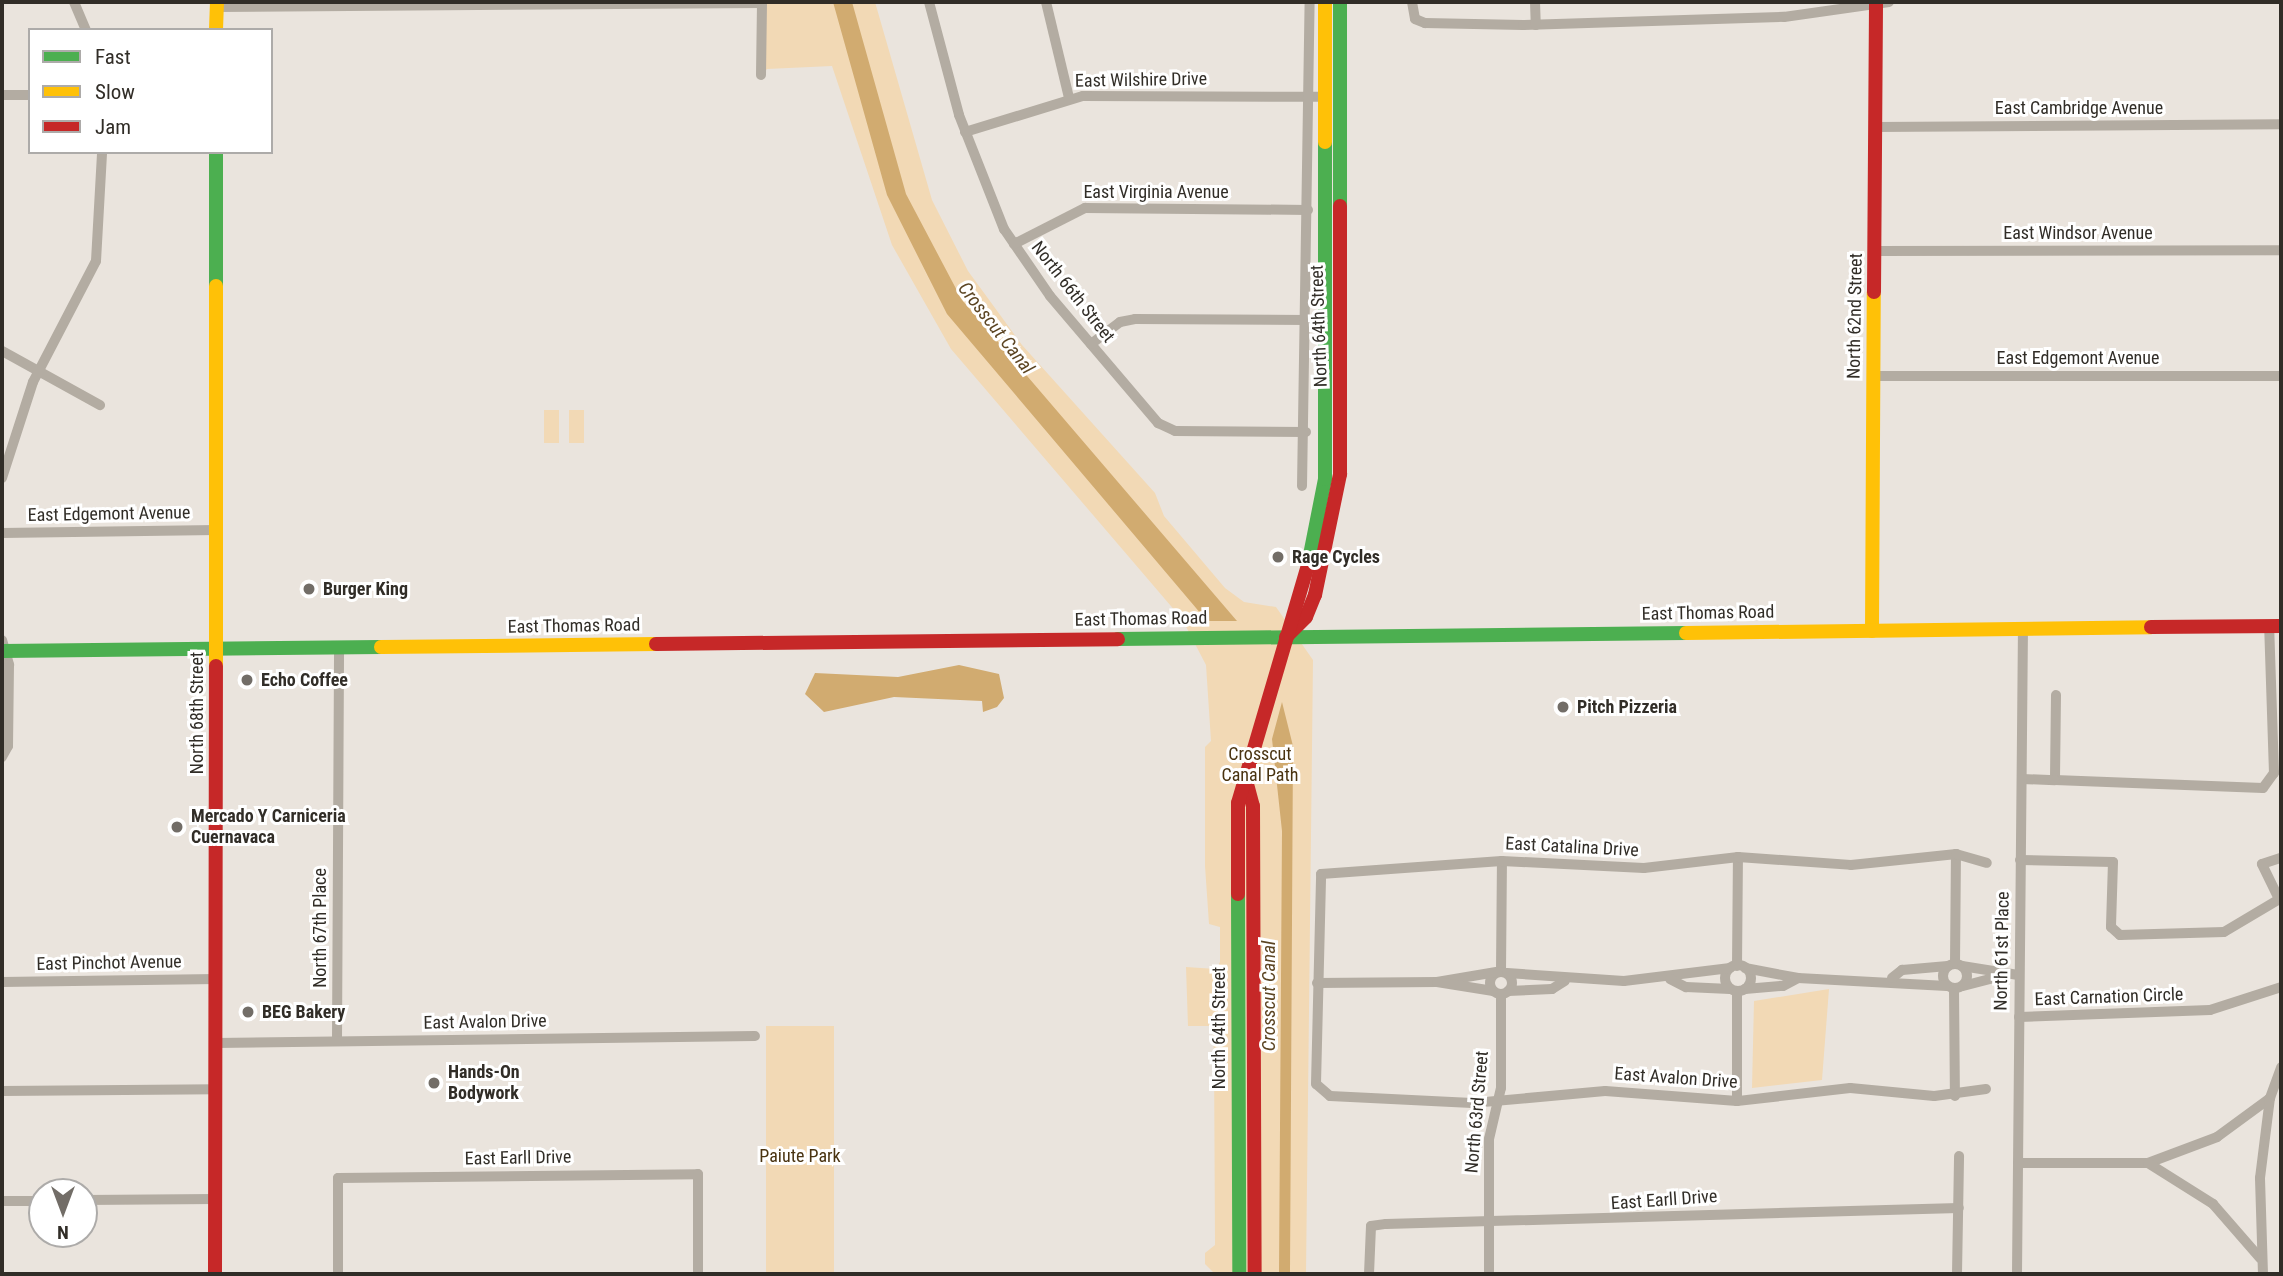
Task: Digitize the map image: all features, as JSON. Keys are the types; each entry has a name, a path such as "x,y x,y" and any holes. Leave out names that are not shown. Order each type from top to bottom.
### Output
{"main road":[{"name":"North 64th Street","path":"1325,2 1324,97 1334,451"},
{"name":"North 64th Street","path":"1240,1274 1238,803 1247,784 1260,718 1276,663 1286,637 1306,617 1324,569 1334,451 1340,2"},
{"name":"North 62nd Street","path":"1872,631 1876,2"},
{"path":"216,28 217,4"},
{"path":"1324,97 1339,96"},
{"name":"North 68th Street","path":"215,1274 216,154"},
{"name":"East Thomas Road","path":"3,647 339,647 2275,626"},
{"name":"North 64th Street","path":"1247,784 1253,806 1255,1274"}],"street":[{"path":"74,2 85,28"},
{"path":"217,4 762,2 761,75"},
{"name":"North 66th Street","path":"929,2 965,132 1014,244 1091,344 1165,428 1306,432"},
{"path":"1046,2 1069,98"},
{"name":"North 64th Street","path":"1302,486 1308,320 1304,97 1310,2"},
{"path":"1412,2 1415,19 1425,23 1536,25 1784,17 1889,2"},
{"path":"1535,2 1536,25"},
{"path":"1822,10 1834,2"},
{"path":"2,95 28,95"},
{"name":"East Wilshire Drive","path":"965,132 1069,98 1324,97"},
{"name":"East Cambridge Avenue","path":"1876,127 2281,124"},
{"path":"2,478 40,370 96,261 102,154"},
{"name":"East Virginia Avenue","path":"1014,244 1085,208 1308,210"},
{"name":"East Windsor Avenue","path":"1875,250 2281,250"},
{"path":"1091,344 1120,322 1135,319 1308,320"},
{"path":"2,351 100,405"},
{"name":"East Edgemont Avenue","path":"1874,376 2281,376"},
{"name":"East Edgemont Avenue","path":"2,533 216,530"},
{"path":"2022,779 2263,789 2274,772 2275,626"},
{"name":"North 61st Place","path":"2017,1274 2023,629"},
{"path":"2,757 9,719 3,647"},
{"name":"North 67th Place","path":"337,1041 339,647"},
{"path":"2056,695 2056,779"},
{"path":"1955,1096 1956,854"},
{"name":"East Catalina Drive","path":"1317,983 1321,874 1502,861 1644,868 1738,857 1851,865 1956,854 1987,863"},
{"path":"1737,989 1725,979 1737,967 1738,857"},
{"path":"2020,860 2113,862 2111,927 2120,935 2224,932 2280,898 2262,864 2281,858"},
{"path":"1501,992 1502,861"},
{"path":"1954,987 1968,976 1955,966"},
{"path":"1892,978 1902,970 1955,966 2018,975"},
{"path":"1737,967 1750,978 1737,989 1737,1101"},
{"path":"1317,983 1437,982 1502,972 1565,981 1670,979 1686,970 1737,967 1798,978 1892,978 1954,987 2005,975"},
{"path":"1501,992 1489,982 1502,972"},
{"path":"1670,979 1686,988 1737,989 1783,986 1798,978"},
{"name":"East Pinchot Avenue","path":"2,982 216,979"},
{"path":"1437,982 1501,992 1552,989 1565,981"},
{"name":"East Avalon Drive","path":"1317,983 1316,1084 1321,1093 1498,1102 1625,1091 1737,1101 1850,1087 1955,1096 1986,1089"},
{"name":"East Carnation Circle","path":"2019,1017 2210,1010 2281,987"},
{"name":"North 63rd Street","path":"1489,1274 1489,1139 1498,1102 1501,992"},
{"name":"East Avalon Drive","path":"216,1043 755,1036"},
{"path":"2263,1274 2260,1258 2270,1098 2281,1067"},
{"path":"2,1091 216,1089"},
{"path":"2018,1163 2148,1163 2217,1137 2270,1098"},
{"path":"1957,1274 1959,1156"},
{"path":"2148,1163 2213,1204 2260,1258"},
{"name":"East Earll Drive","path":"338,1274 338,1178 698,1174 698,1274"},
{"path":"98,1200 215,1199"},
{"path":"2,1201 28,1200"},
{"name":"East Earll Drive","path":"1369,1274 1371,1226 1959,1208"}],"green space":[{"name":"Crosscut Canal Path","path":"762,2 875,2 932,200 968,271 1022,345 1155,493 1164,516 1225,588 1244,602 1276,607 1313,660 1306,1274 1215,1274 1205,1264 1205,1253 1215,1245 1214,1052 1212,1026 1188,1026 1186,967 1216,969 1220,962 1220,927 1209,924 1205,866 1205,747 1211,741 1206,665 1182,619 951,349 892,245 832,66 767,69 761,75"},
{"path":"544,410 559,410 559,443 544,443"},
{"path":"569,410 584,410 584,443 569,443"},
{"path":"1829,989 1822,1080 1752,1088 1754,1001"},
{"name":"Paiute Park","path":"766,1026 834,1026 834,1274 766,1274"}],"shaded area":[{"path":"833,2 852,2 906,194 962,300 1237,621 1207,621 947,314 887,195"},
{"path":"959,665 999,674 1004,698 997,707 983,712 982,701 894,697 824,712 805,694 815,673 898,677"},
{"path":"1282,702 1293,746 1290,1274 1279,1274 1282,831 1272,739"}],"traffic: fast":[{"path":"1340,2 1340,206"},
{"path":"1308,565 1325,479 1325,142"},
{"path":"216,154 216,286"},
{"path":"1118,639 1686,633"},
{"path":"2,651 381,647"},
{"path":"1238,894 1239,1274"}],"traffic: slow":[{"path":"216,28 217,2"},
{"path":"1325,2 1325,142"},
{"path":"216,286 216,666"},
{"path":"1872,631 1874,292"},
{"path":"1686,633 2151,627"},
{"path":"381,647 656,644"}],"traffic: jam":[{"path":"1874,292 1876,2"},
{"path":"1286,637 1306,617 1315,595 1340,474 1340,206"},
{"path":"1238,894 1238,803 1308,565"},
{"path":"2151,627 2281,626"},
{"path":"656,644 1118,639"},
{"path":"215,1274 216,666"},
{"path":"1247,784 1253,806 1255,1274"}],"place":[{"name":"Rage Cycles","path":"1278,557"},
{"name":"Burger King","path":"309,589"},
{"name":"Echo Coffee","path":"247,680"},
{"name":"Pitch Pizzeria","path":"1563,707"},
{"name":"Mercado Y Carniceria Cuernavaca","path":"177,827"},
{"name":"BEG Bakery","path":"248,1012"},
{"name":"Hands-On Bodywork","path":"434,1083"}],"water label":[{"name":"Crosscut Canal","path":"996,328"},
{"name":"Crosscut Canal","path":"1269,996"}]}
